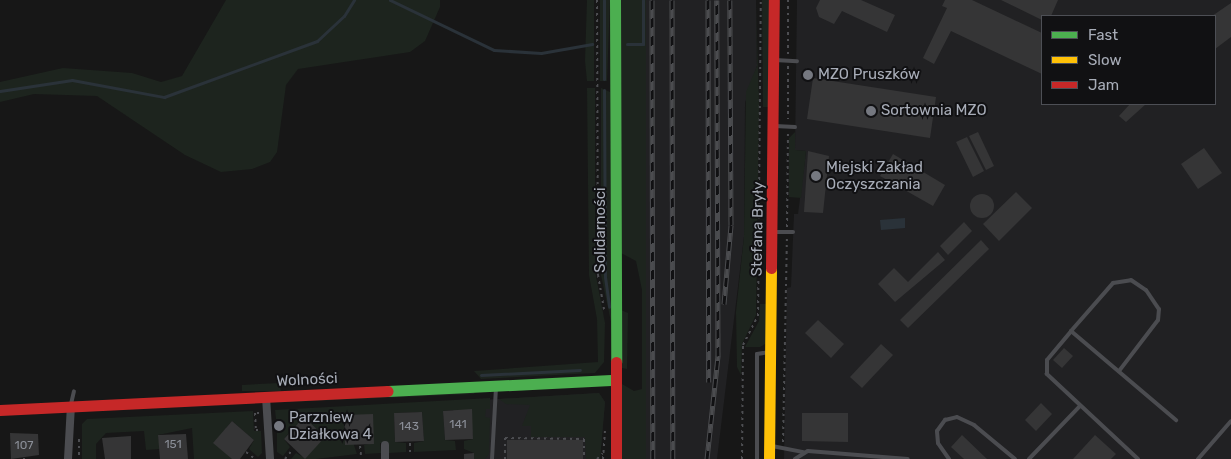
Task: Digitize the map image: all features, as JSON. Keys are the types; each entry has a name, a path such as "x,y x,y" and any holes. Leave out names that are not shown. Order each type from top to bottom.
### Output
{"street":[{"name":"Solidarności","path":"615,0 616,459"},
{"name":"Stefana Bryły","path":"769,459 775,126 774,0"},
{"name":"Wolności","path":"0,410 616,380"},
{"path":"266,397 270,459"},
{"path":"68,459 71,406"},
{"path":"385,445 385,459"}],"lane":[{"path":"774,60 797,61"},
{"path":"775,126 795,127"},
{"path":"773,232 793,232"},
{"path":"1119,371 1158,320 1158,309 1146,290 1131,280 1112,283 1050,355 1046,370 1054,382 1138,459"},
{"path":"1071,331 1176,420"},
{"path":"756,459 757,354 771,351"},
{"path":"492,459 496,386"},
{"path":"71,406 74,391"},
{"path":"1030,459 1080,406"},
{"path":"949,459 936,438 937,431 945,420 957,417 974,426 1015,459"},
{"path":"1198,459 1231,421"},
{"path":"770,446 796,448 804,452 908,459"},
{"path":"795,459 804,452"}],"path":[{"path":"597,0 598,275 606,317"},
{"path":"742,459 743,345 758,316 761,0"},
{"path":"79,433 80,459"},
{"path":"505,459 505,438 584,439 584,459"},
{"path":"410,443 410,454"},
{"path":"360,446 361,455"},
{"path":"285,459 293,450"},
{"path":"246,452 255,459"},
{"path":"597,459 603,453"}],"shaded area":[{"path":"226,0 440,0 440,7 425,41 410,52 298,69 286,85 277,152 270,162 252,169 221,172 185,155 97,96 34,94 0,102 0,82 63,68 132,73 161,82 182,76"},
{"path":"587,0 594,0 594,81 587,81 585,61"},
{"path":"600,0 610,0 607,81 600,81"},
{"path":"621,0 646,0 646,459 622,459 622,384 634,391 642,389 642,290 636,261 621,253"},
{"path":"646,0 756,0 757,66 745,103 744,237 717,459 646,459"},
{"path":"756,0 759,105 756,315 742,344 741,375 737,367 736,312 744,237 746,92 757,66"},
{"path":"762,0 769,0 769,107 763,107"},
{"path":"797,0 1231,0 1231,459 784,459 787,288 791,287 794,214 798,214 806,151 795,150"},
{"path":"587,88 595,88 595,271 605,323 604,362 595,373 481,379 474,371 598,362 597,319 589,275"},
{"path":"601,88 610,92 611,322 601,275"},
{"path":"795,132 795,150 806,151 801,198 789,197 789,138"},
{"path":"905,218 905,228 881,230 880,220"},
{"path":"760,304 766,304 767,343 760,347 745,347 759,321"},
{"path":"621,310 628,313 627,369 622,368"},
{"path":"279,383 281,391 242,391 242,385"},
{"path":"475,392 474,394 288,402 288,401"},
{"path":"599,393 605,402 600,459 480,459 481,400"},
{"path":"599,393 605,402 600,459 586,459 585,437 531,437 531,426 522,426 530,405 506,404 499,399"},
{"path":"490,398 490,409 486,409 485,417 490,418 489,454 485,459 470,459 474,453 464,449 464,441 473,439 473,433 453,410 443,411 445,440 455,441 456,450 414,452 414,443 424,441 422,412 394,413 395,442 406,443 406,452 389,453 389,443 380,443 381,453 365,454 364,445 369,444 344,415 357,454 316,459 291,459 296,453 305,458 288,434 284,439 290,447 283,456 277,452 277,428 281,428 281,419 276,419 275,410"},
{"path":"253,411 254,431 261,431 262,453 258,457 249,449 254,440 232,421 226,428 232,459 194,459 192,428 158,435 160,449 146,450 144,431 106,433 96,444 96,459 82,459 82,424 87,419"}],"building":[{"path":"820,0 861,0 895,15 887,32 842,11 834,24 819,17 816,8"},
{"path":"945,0 972,0 1041,33 1041,74 951,31 934,64 923,58 947,8 942,6"},
{"path":"1001,0 1058,0 1051,15 1041,15 1041,20"},
{"path":"1231,3 1231,37 1216,48 1216,15 1213,15"},
{"name":"MZO Pruszków","path":"806,68 811,69 809,81 804,80"},
{"name":"Sortownia MZO","path":"813,78 936,97 930,138 807,119"},
{"path":"1129,105 1145,105 1126,122 1119,116"},
{"path":"978,132 994,166 986,170 969,136"},
{"path":"967,137 984,171 973,177 956,142"},
{"path":"1204,148 1222,173 1198,189 1181,164"},
{"name":"Miejski Zakład Oczyszczania","path":"808,151 829,156 823,213 804,212"},
{"path":"893,154 945,185 933,206 880,176"},
{"path":"1016,192 1032,208 999,241 983,224"},
{"path":"982,194 987,195 993,201 993,211 987,217 982,218 977,217 971,211 970,206 971,201 977,195"},
{"path":"964,222 972,231 948,255 940,246"},
{"path":"981,240 989,249 908,328 900,320"},
{"path":"938,252 945,260 895,302 878,284 894,268 908,282"},
{"path":"818,320 844,344 831,358 805,333"},
{"path":"881,344 893,355 862,388 850,377"},
{"path":"1064,348 1073,356 1062,368 1053,360"},
{"path":"1041,403 1052,414 1036,431 1025,420"},
{"path":"472,409 473,439 445,440 443,411"},
{"path":"422,412 424,441 395,442 394,413"},
{"path":"802,413 848,413 848,442 802,441"},
{"path":"373,414 374,444 345,445 344,415"},
{"path":"304,417 325,437 305,459 284,439"},
{"path":"232,421 254,440 240,459 232,459 213,443"},
{"path":"10,433 38,434 39,455 11,459"},
{"path":"186,434 188,459 160,459 158,435"},
{"path":"962,435 987,459 964,459 951,447"},
{"path":"1095,435 1116,454 1111,459 1073,459"},
{"path":"131,436 131,459 105,459 102,438"},
{"path":"507,440 583,440 583,459 507,459"},
{"path":"474,453 474,459 464,459 464,454"}],"waterway":[{"path":"0,91 72,80 164,97 317,41 344,16 354,0"},
{"path":"390,0 494,50 541,53 592,44"},
{"path":"604,0 604,79"},
{"path":"627,44 643,44 643,0"},
{"path":"604,90 605,277 609,307"},
{"path":"481,375 580,370"}],"railway":[{"path":"652,0 653,459"},
{"path":"672,0 673,459"},
{"path":"708,0 709,382"},
{"path":"707,459 718,356 717,0"},
{"path":"724,304 731,225 730,0"}],"traffic: fast":[{"path":"615,0 616,362"},
{"path":"388,391 616,380"}],"traffic: slow":[{"path":"769,459 771,268"}],"traffic: jam":[{"path":"771,268 774,0"},
{"path":"616,362 616,459"},
{"path":"0,410 388,391"}],"place":[{"name":"MZO Pruszków","path":"808,75"},
{"name":"Sortownia MZO","path":"871,111"},
{"name":"Miejski Zakład Oczyszczania","path":"816,176"},
{"name":"Parzniew Działkowa 4","path":"279,426"}]}
